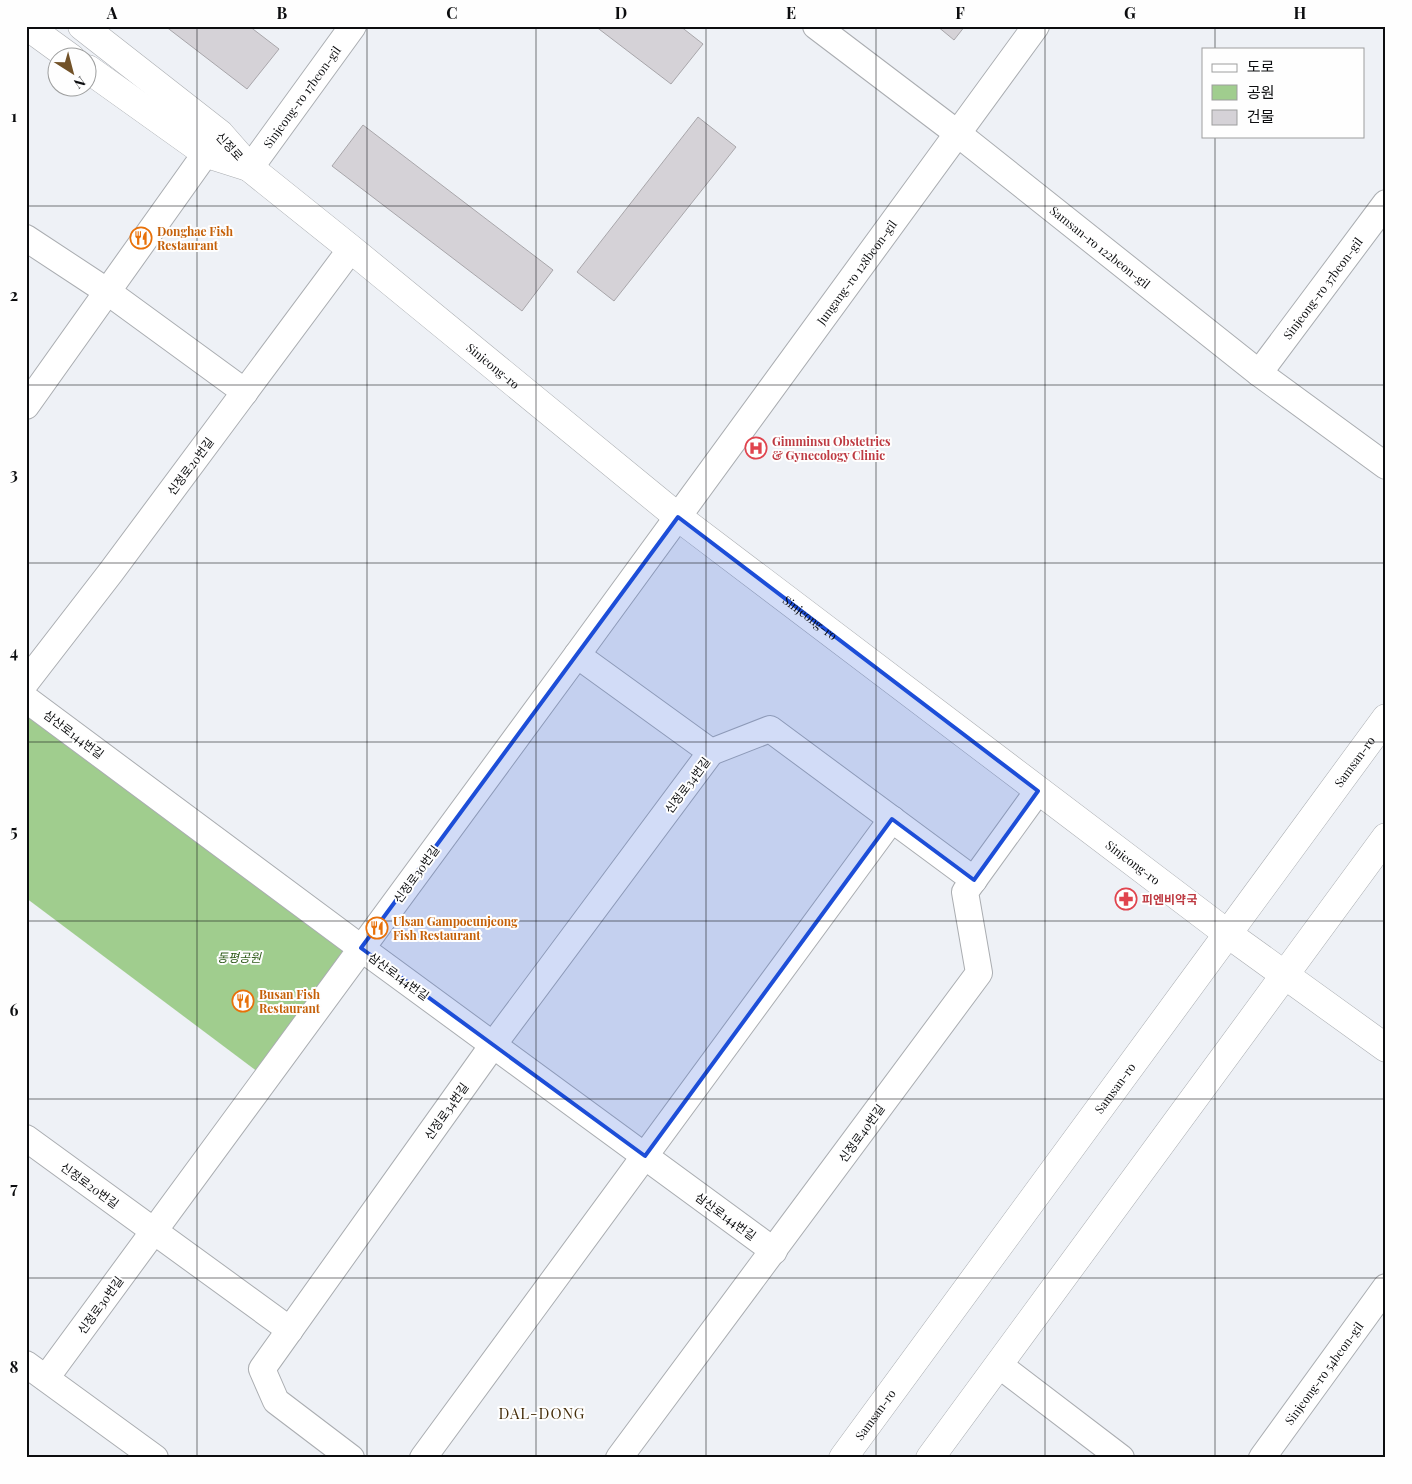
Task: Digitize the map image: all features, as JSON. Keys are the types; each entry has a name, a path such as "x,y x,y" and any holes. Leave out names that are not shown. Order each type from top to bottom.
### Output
{"main road":[{"path":"27,26 57,48"},
{"name":"신정로","path":"82,26 214,144"},
{"name":"신정로","path":"98,75 214,144 250,168"},
{"name":"Sinjeong-ro","path":"250,168 678,517 1228,934 1386,1048"},
{"name":"Samsan-ro","path":"843,1458 1386,718"},
{"path":"930,1458 1386,837"}],"street":[{"name":"Sinjeong-ro 17beon-gil","path":"250,168 353,26"},
{"name":"Samsan-ro 122beon-gil","path":"816,26 957,133 1259,373 1386,466"},
{"name":"Jungang-ro 128beon-gil","path":"678,517 1036,26"},
{"path":"26,406 214,144"},
{"name":"Sinjeong-ro 37beon-gil","path":"1259,373 1386,203"},
{"path":"26,238 108,292 245,392"},
{"name":"신정로20번길","path":"26,682 111,572 351,249"},
{"name":"신정로30번길","path":"36,1371 154,1232 678,517"},
{"name":"신정로34번길","path":"577,655 711,752"},
{"name":"삼산로144번길","path":"26,699 774,1251"},
{"name":"신정로34번길","path":"352,1458 276,1401 262,1370 494,1045 711,752 770,729 974,880"},
{"name":"신정로40번길","path":"619,1458 979,973 965,892 1038,791"},
{"path":"423,1458 892,819"},
{"name":"신정로20번길","path":"26,1138 154,1232"},
{"path":"154,1232 290,1330"},
{"name":"Sinjeong-ro 54beon-gil","path":"1262,1458 1386,1287"},
{"path":"998,1365 1121,1458"},
{"path":"36,1371 155,1458"}],"highlighted area":[{"path":"678,517 1038,791 974,880 892,819 645,1156 361,948"}],"green space":[{"name":"동평공원","path":"26,699 361,948 266,1078 26,898"}],"building":[{"path":"165,26 249,26 279,49 247,89"},
{"path":"595,26 680,26 703,44 671,84"},
{"path":"937,26 965,26 954,40"},
{"path":"698,117 736,147 614,301 577,272"},
{"path":"363,125 553,270 522,311 332,166"}],"place":[{"name":"Donghae Fish Restaurant","path":"141,238"},
{"name":"Gimminsu Obstetrics & Gynecology Clinic","path":"756,448"},
{"name":"피엔비약국","path":"1126,899"},
{"name":"Ulsan Gampoeunjeong Fish Restaurant","path":"377,928"},
{"name":"Busan Fish Restaurant","path":"243,1001"}],"district":[{"name":"DAL-DONG","path":"542,1413"}]}
